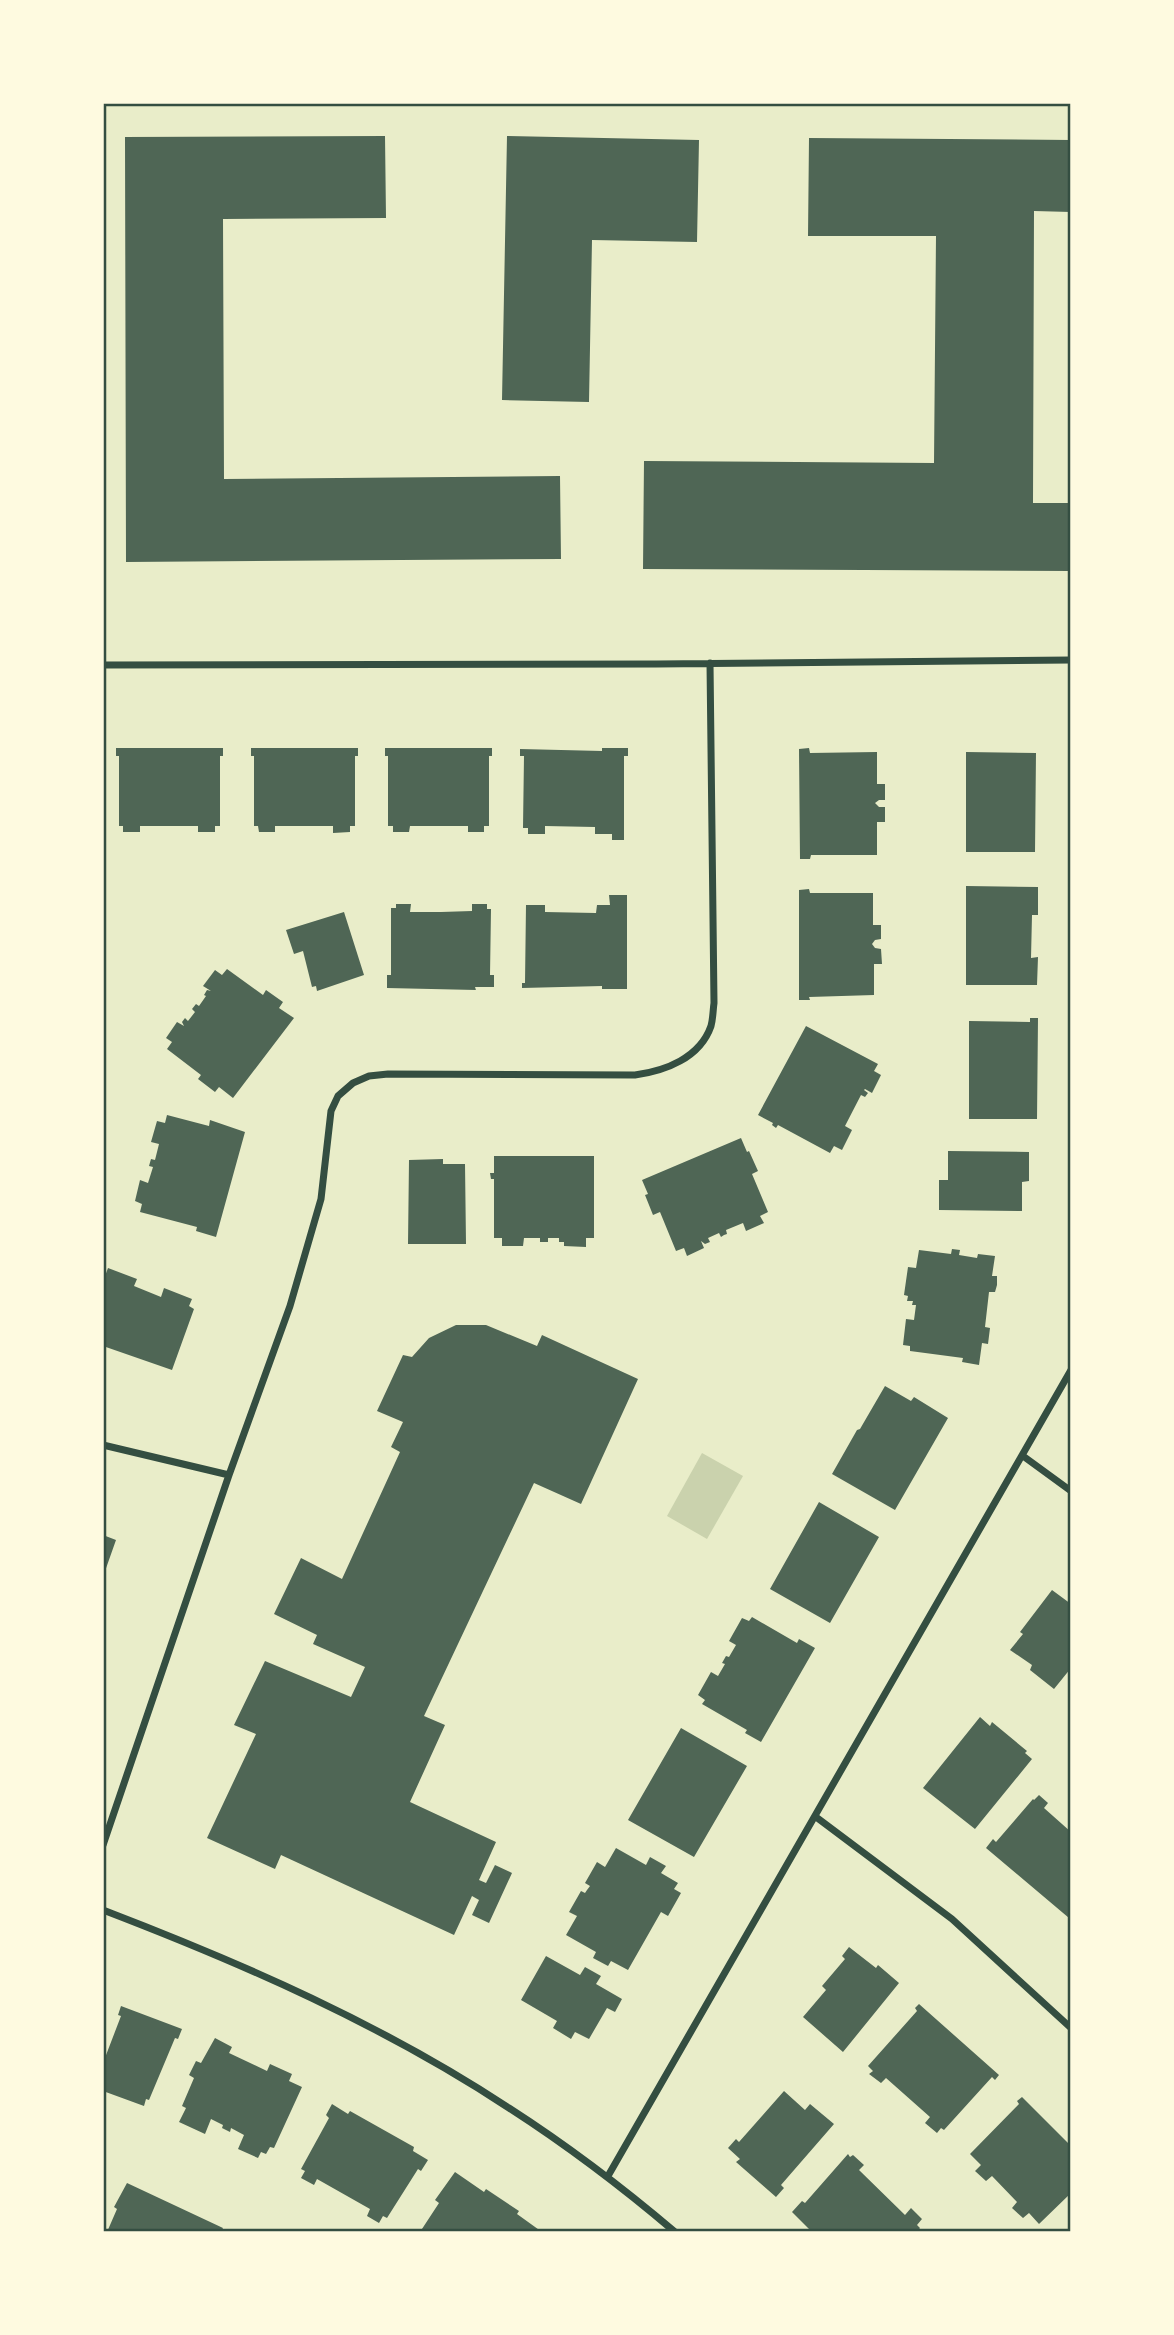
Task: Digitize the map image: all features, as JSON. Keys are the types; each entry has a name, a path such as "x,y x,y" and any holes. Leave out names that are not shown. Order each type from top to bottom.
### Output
{"street":[{"path":"103,665 1071,660"},
{"path":"103,1845 229,1475 290,1306 321,1199 330,1119 338,1096 353,1083 369,1076 388,1074 635,1075 656,1072 676,1064 698,1048 711,1026 714,1003 710,663"},
{"path":"608,2176 1071,1370"},
{"path":"103,1445 229,1475"},
{"path":"1023,1456 1071,1491"},
{"path":"816,1816 952,1919 1071,2028"},
{"path":"103,1910 181,1940 345,2014 437,2063 509,2107 608,2176 676,2232"}],"green space":[{"path":"702,1453 743,1476 707,1539 667,1516"}],"building":[{"path":"385,136 386,218 223,219 224,479 560,476 561,559 126,562 125,137"},
{"path":"507,136 699,140 697,242 592,240 589,402 502,400"},
{"path":"809,138 1071,140 1071,212 1034,211 1033,503 1071,503 1071,571 643,569 644,461 934,463 936,236 808,236"},
{"path":"116,748 223,748 223,756 220,756 220,826 215,826 215,832 198,832 198,826 140,826 140,832 123,832 123,826 119,826 119,756 116,756"},
{"path":"251,748 358,748 358,756 355,756 355,826 350,826 350,832 333,833 333,826 275,826 275,832 259,832 258,826 254,826 254,756 251,756"},
{"path":"385,748 492,748 492,756 489,756 489,826 484,826 484,832 468,832 468,826 410,826 409,832 393,832 393,826 388,826 388,756 385,756"},
{"path":"602,748 628,748 628,756 624,756 624,840 612,840 612,834 595,834 595,827 545,826 545,834 528,834 528,828 523,828 524,756 520,756 520,749 602,751"},
{"path":"809,748 810,753 877,752 877,784 885,784 885,800 875,803 879,807 885,807 885,822 877,822 877,855 811,855 810,859 800,859 799,749"},
{"path":"966,752 1036,753 1035,852 966,852"},
{"path":"966,886 1038,887 1038,915 1032,915 1031,958 1038,957 1037,985 966,985"},
{"path":"809,889 810,893 873,893 873,925 881,925 881,939 872,944 881,949 882,964 874,964 874,995 809,997 810,1000 799,1000 799,890"},
{"path":"609,895 627,895 627,989 602,989 602,986 522,988 522,983 525,983 526,905 545,905 545,912 596,913 597,905 610,905"},
{"path":"396,904 411,904 410,912 441,912 472,911 472,904 487,904 487,909 491,909 490,975 494,975 494,987 475,987 476,990 387,988 387,975 391,975 391,908 396,908"},
{"path":"344,912 364,975 317,991 316,986 312,987 303,951 294,954 286,930"},
{"path":"227,969 263,995 266,990 283,1002 279,1008 294,1018 233,1098 219,1087 215,1092 198,1079 201,1075 167,1049 172,1042 166,1038 177,1022 184,1026 182,1022 185,1018 188,1021 195,1012 192,1009 196,1004 199,1006 207,990 211,991 203,986 215,970 222,975"},
{"path":"1030,1018 1038,1018 1037,1119 969,1119 969,1021 1030,1022"},
{"path":"806,1026 878,1064 874,1071 881,1075 872,1093 865,1089 868,1093 865,1097 861,1095 845,1126 852,1130 842,1150 834,1146 830,1153 778,1125 776,1128 773,1123 758,1115"},
{"path":"167,1115 209,1126 210,1120 245,1132 216,1237 196,1231 197,1227 140,1212 142,1204 135,1201 140,1180 148,1183 153,1167 149,1166 151,1159 155,1160 159,1144 151,1142 157,1121 165,1123"},
{"path":"741,1138 758,1171 752,1174 768,1212 760,1216 764,1223 746,1231 743,1223 726,1230 727,1234 721,1237 719,1233 708,1238 710,1242 705,1244 701,1241 704,1248 687,1256 684,1248 676,1251 660,1212 653,1215 642,1180"},
{"path":"948,1151 1029,1152 1029,1181 1022,1182 1022,1211 939,1210 939,1180 948,1180"},
{"path":"494,1156 594,1156 594,1238 586,1238 586,1247 564,1246 564,1242 559,1242 559,1238 548,1238 548,1242 540,1242 540,1238 524,1238 523,1246 502,1246 502,1238 494,1238 494,1179 491,1179 490,1173 494,1173"},
{"path":"443,1159 443,1164 465,1164 466,1244 408,1244 409,1160"},
{"path":"952,1249 960,1250 959,1255 977,1258 978,1254 995,1256 992,1276 997,1276 997,1285 995,1292 989,1292 985,1327 990,1328 988,1344 982,1343 979,1365 962,1362 963,1358 910,1351 910,1346 903,1345 906,1319 914,1320 916,1305 912,1305 913,1301 907,1301 908,1296 904,1295 908,1267 916,1268 919,1250 951,1254"},
{"path":"108,1268 137,1279 134,1286 161,1297 164,1288 192,1299 189,1306 194,1309 172,1370 103,1346 103,1275 105,1276"},
{"path":"456,1325 486,1325 537,1346 542,1335 638,1379 581,1504 534,1483 424,1716 445,1725 410,1802 496,1842 479,1880 486,1883 495,1865 512,1873 489,1923 472,1915 479,1900 472,1896 454,1935 281,1855 275,1869 207,1838 256,1734 234,1725 265,1661 351,1697 365,1667 313,1644 317,1635 274,1614 301,1558 342,1579 400,1452 391,1447 403,1422 377,1411 403,1355 412,1357 429,1338"},
{"path":"885,1386 911,1401 914,1397 948,1418 895,1510 832,1474"},
{"path":"819,1502 879,1537 830,1623 770,1589"},
{"path":"103,1535 116,1540 104,1574 103,1574"},
{"path":"1052,1590 1071,1604 1071,1668 1054,1689 1030,1670 1032,1665 1010,1650 1023,1634 1020,1632"},
{"path":"752,1617 797,1643 799,1639 815,1648 761,1742 745,1733 747,1730 702,1704 705,1700 698,1695 711,1672 718,1676 726,1656 729,1657 736,1645 729,1641 742,1618 749,1621"},
{"path":"980,1717 990,1726 992,1722 1027,1751 1025,1753 1032,1759 975,1829 923,1788"},
{"path":"681,1728 747,1766 694,1857 628,1820"},
{"path":"1039,1795 1048,1803 1044,1808 1071,1832 1069,1918 986,1848 993,1839 996,1842"},
{"path":"616,1848 646,1865 650,1857 666,1866 661,1873 678,1883 674,1889 681,1893 668,1916 661,1912 628,1970 611,1961 608,1966 593,1958 596,1952 566,1935 577,1916 569,1912 581,1891 585,1893 590,1886 585,1883 597,1862 605,1867"},
{"path":"849,1947 876,1968 878,1965 899,1983 843,2052 803,2017 826,1990 822,1986 845,1959 842,1956"},
{"path":"546,1956 580,1975 585,1967 601,1976 596,1984 622,1999 615,2012 607,2008 589,2039 575,2032 571,2039 553,2028 557,2021 521,2000"},
{"path":"919,2004 999,2075 995,2080 992,2077 944,2130 941,2128 937,2133 925,2123 930,2117 886,2078 881,2083 869,2074 873,2071 868,2066 917,2011 915,2008"},
{"path":"121,2006 182,2029 178,2039 175,2038 144,2106 103,2091 103,2063 121,2016 118,2015"},
{"path":"215,2038 232,2047 229,2053 267,2071 270,2064 292,2074 289,2081 302,2087 274,2148 270,2147 266,2154 261,2152 258,2158 238,2149 244,2135 231,2128 230,2132 211,2119 205,2134 179,2122 186,2108 182,2106 194,2078 189,2075 196,2061 201,2063"},
{"path":"784,2091 805,2110 810,2104 834,2124 781,2185 784,2188 776,2197 736,2162 740,2159 728,2148 736,2139 739,2142"},
{"path":"1022,2097 1071,2146 1071,2193 1039,2224 1029,2213 1023,2218 1012,2208 1017,2202 992,2176 986,2181 975,2171 981,2165 970,2154 1019,2104 1017,2101"},
{"path":"332,2104 348,2114 350,2111 414,2147 413,2151 428,2160 421,2171 418,2169 387,2218 383,2216 379,2223 367,2216 370,2209 317,2179 314,2185 301,2178 305,2171 301,2169 329,2118 326,2115"},
{"path":"848,2154 864,2165 859,2170 905,2215 911,2208 922,2219 917,2225 920,2228 917,2232 812,2232 792,2212 802,2201 805,2203"},
{"path":"455,2172 519,2211 517,2214 542,2232 420,2232 439,2203 435,2200"},
{"path":"127,2183 223,2228 221,2232 107,2232 117,2209 114,2207"}]}
